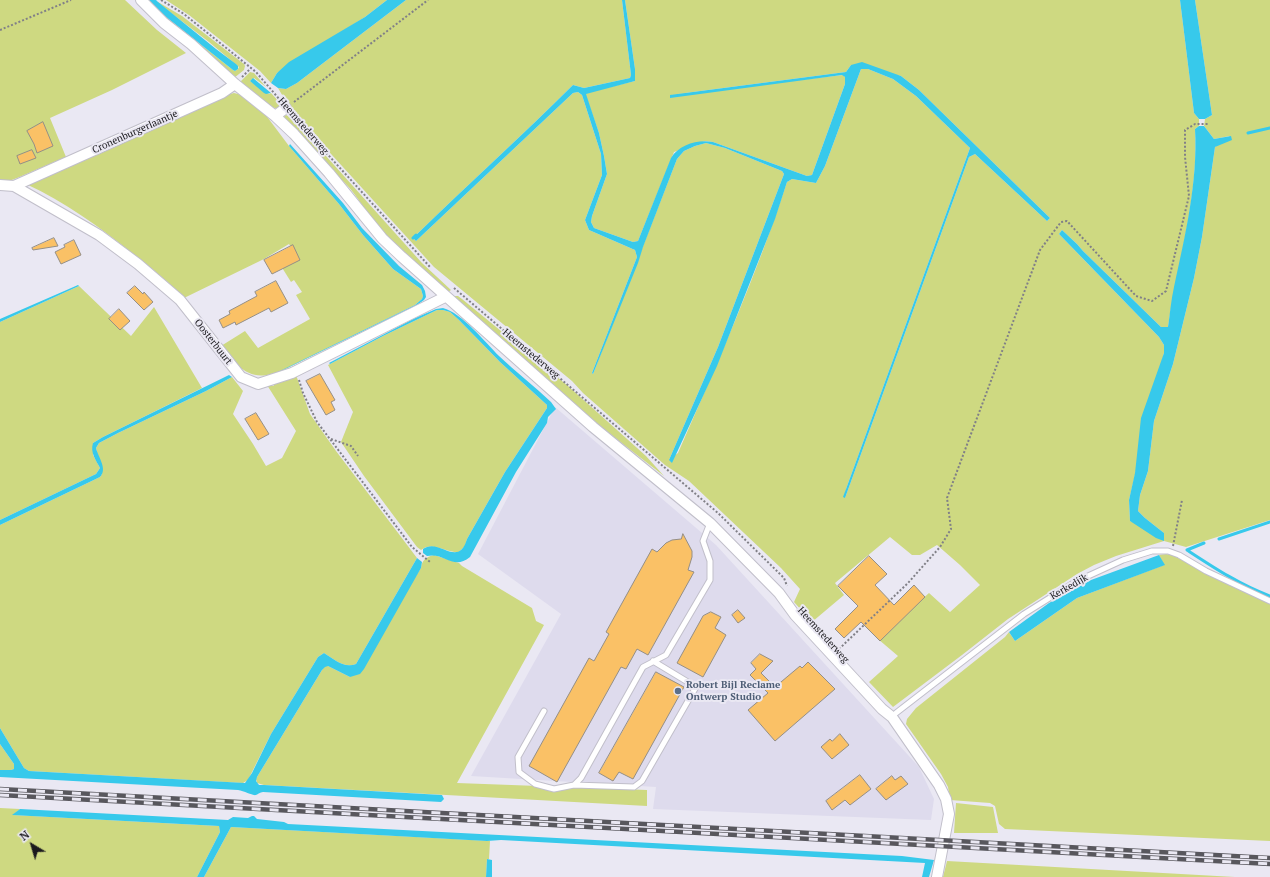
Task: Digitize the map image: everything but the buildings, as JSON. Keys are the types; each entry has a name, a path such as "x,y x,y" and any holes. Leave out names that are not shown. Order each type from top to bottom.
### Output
{"street":[{"name":"Heemstederweg","path":"141,0 164,23 191,44 235,84 275,116 329,173 382,238 402,257 593,427 710,523 779,593 795,615 834,653 882,709 894,715 939,785 946,799 949,814 937,877"},
{"name":"Cronenburgerlaantje","path":"14,186 222,93 235,84"},
{"path":"275,116 286,108"},
{"name":"Oosterbuurt","path":"0,185 14,186 98,235 138,264 180,300 241,377 258,384 297,371 446,297"}],"lane":[{"path":"574,785 581,778 643,667 666,655 710,580 710,561 704,541 710,523"},
{"name":"Kerkedijk","path":"894,715 1024,614 1075,582 1123,560 1152,551 1172,552 1206,571 1270,601"},
{"path":"544,711 518,757 519,772 535,784 554,789 574,785 634,787 642,781 696,687 653,661"}],"path":[{"path":"0,30 71,0"},
{"name":"Heemstederweg","path":"161,0 184,14 259,74 286,108 434,270"},
{"path":"286,108 428,0"},
{"path":"235,84 251,68"},
{"path":"834,653 908,582 940,547 951,529 947,498 1040,250 1061,222 1067,221 1136,296 1152,301 1166,291 1189,196 1185,157 1185,130 1195,124 1208,124"},
{"name":"Heemstederweg","path":"452,287 718,513 784,578 788,589"},
{"path":"297,371 303,393 317,422 412,547 430,562"},
{"path":"330,438 351,446 358,456"},
{"path":"1172,552 1182,500"}],"shaded area":[{"path":"555,407 716,545 919,767 934,799 931,820 653,809 656,787 471,776 561,614 478,554"}],"green space":[{"path":"0,0 125,0 157,30 186,53 112,90 50,118 66,157 9,181 0,180"},
{"path":"146,0 149,0 161,13 233,70 235,71 238,69 239,67 158,2 182,16 244,64 244,70 234,78"},
{"path":"166,0 387,0 365,17 277,73 271,83 260,71 189,15"},
{"path":"406,0 622,0 631,75 630,78 584,88 573,85 534,124 413,238 416,241 573,93 578,92 582,95 601,154 602,175 585,220 589,230 635,250 637,257 592,373 593,374 677,159 684,151 706,143 725,148 782,171 784,174 718,347 669,460 678,453 722,352 763,251 787,182 792,179 816,183 825,166 861,69 868,69 893,79 916,96 970,148 846,489 845,498 969,157 975,154 1047,221 1050,218 919,90 901,76 851,65 846,72 670,95 843,75 845,77 845,84 812,175 807,176 713,142 705,141 674,152 638,241 633,242 594,228 591,222 592,216 607,174 599,133 585,93 635,81 635,69 625,0 1180,0 1194,113 1199,119 1199,126 1195,129 1194,179 1191,204 1168,327 1161,327 1062,230 1059,234 1159,337 1164,345 1164,353 1129,500 1130,521 1164,533 1138,511 1140,495 1148,471 1154,421 1173,364 1194,278 1202,237 1215,147 1230,136 1214,139 1204,126 1205,119 1212,115 1195,0 1270,0 1270,520 1186,547 1164,541 1116,556 1094,565 1077,574 1008,619 893,707 869,682 898,656 878,639 929,593 950,612 980,585 960,565 937,545 920,555 912,555 890,537 835,583 844,595 812,622 794,602 800,589 781,568 689,481 665,465 583,393 572,381 434,267 291,110 278,88 286,89 297,83"},
{"path":"250,72 254,73 266,87 254,78 250,81 269,94 271,93 282,105 278,109 269,106 240,82"},
{"path":"234,93 242,95 265,114 289,146 339,204 363,235 393,269 421,289 423,296 422,299 415,305 281,371 262,375 255,375 242,369 221,346 245,331 258,348 310,319 296,295 302,292 294,280 291,282 281,266 297,257 289,244 264,259 184,298 153,270 95,225 55,199 26,184"},
{"path":"286,115 291,117 422,263 451,290 448,292 413,262 380,229 348,186 333,173 283,117"},
{"path":"79,286 131,336 154,307 202,388 93,443 93,455 100,468 96,474 0,520 0,322"},
{"path":"458,296 462,299 568,386 646,456 664,476 578,409 453,297"},
{"path":"437,310 450,312 500,362 547,405 547,408 505,472 467,539 465,546 459,552 430,546 421,550 417,547 364,476 341,442 353,412 328,365"},
{"path":"296,375 310,414 417,558 356,664 343,664 324,653 318,657 271,734 248,780 243,783 29,771 24,768 0,728 0,525 100,477 102,474 96,448 99,443 232,377 243,391 233,414 266,466 282,458 296,431 267,385 274,386 273,384"},
{"path":"434,555 459,563 532,608 536,621 544,625 457,783 647,790 647,806 264,785 257,783 257,777 325,666 328,666 350,677 421,568 423,561"},
{"path":"1159,555 1172,555 1270,604 1270,841 1005,829 999,824 995,806 990,803 950,800 948,787 941,774 906,724 907,719 916,708 1005,637 1009,632 1015,641 1077,598 1164,565"},
{"path":"0,744 14,764 14,769 0,770"},
{"path":"956,803 993,807 998,833 954,833"},
{"path":"0,808 20,809 13,815 219,826 220,832 197,877 0,877"},
{"path":"231,827 490,841 489,859 487,859 486,877 204,877"},
{"path":"947,861 1235,877 943,877"}],"water":[{"path":"149,0 156,0 236,64 238,69 235,71 233,70 161,13"},
{"path":"387,0 406,0 297,83 286,89 278,88 271,83 277,73 289,62 365,17"},
{"path":"622,0 625,0 635,69 635,81 586,94 599,133 607,174 592,216 591,222 594,228 633,242 638,241 671,158 679,149 696,142 713,142 807,176 812,175 845,84 845,77 842,75 670,98 670,95 846,72 851,65 862,62 901,76 919,90 1050,218 1047,221 975,154 969,157 845,498 843,497 970,148 916,96 893,79 868,69 861,69 825,166 816,183 792,179 787,182 775,219 717,366 672,463 669,460 718,347 784,174 782,171 725,148 706,143 684,151 677,159 638,263 593,374 592,373 637,257 635,250 589,230 585,220 602,175 601,154 582,95 578,92 573,93 416,241 413,238 534,124 573,85 584,88 630,78 631,75"},
{"path":"1180,0 1195,0 1212,115 1205,119 1199,119 1194,113"},
{"path":"253,78 271,93 264,93 250,81"},
{"path":"1199,126 1204,126 1214,139 1231,136 1232,140 1215,147 1202,237 1194,278 1173,364 1154,421 1148,471 1140,495 1138,511 1164,533 1164,541 1156,538 1130,521 1129,500 1135,473 1141,418 1164,353 1164,345 1159,337 1059,234 1062,230 1161,327 1168,327 1173,292 1190,209 1195,169 1195,129"},
{"path":"290,144 343,203 362,228 399,266 422,285 426,297 417,305 280,371 415,305 422,299 423,296 421,289 393,269 363,235 339,204 289,146"},
{"path":"78,285 79,286 0,322 0,319"},
{"path":"443,308 458,316 465,322 499,356 551,402 556,409 548,417 547,423 516,472 470,557 459,562 454,562 439,556 427,556 423,553 423,549 429,546 459,552 463,548 505,472 547,408 547,405 500,362 459,320 450,312 443,310 437,310 330,364 329,363 413,319 436,309"},
{"path":"229,375 232,377 99,443 96,448 103,467 100,477 0,525 0,520 96,474 100,468 93,453 93,443"},
{"path":"1159,555 1165,565 1077,598 1015,641 1009,632 1049,603 1091,580"},
{"path":"417,558 422,562 421,568 364,669 360,674 350,677 328,666 322,670 256,781 259,785 442,795 444,799 441,802 263,792 255,795 238,790 0,777 0,770 14,769 14,764 0,744 0,728 24,768 29,771 245,783 252,773 271,734 318,657 324,653 343,664 356,664"},
{"path":"20,809 228,820 233,817 248,818 254,816 257,819 284,822 288,824 902,856 934,860 929,877 922,877 925,863 231,827 204,877 197,877 220,832 219,826 12,815"},
{"path":"487,859 492,860 492,877 486,877"}],"waterway":[{"path":"1248,133 1270,128"},
{"path":"416,235 413,238 416,235"},
{"path":"1219,539 1270,522"},
{"path":"1204,543 1187,550 1237,581 1270,596"}],"railway":[{"path":"0,789 1270,858"},
{"path":"0,795 1270,864"}],"place":[{"name":"Robert Bijl Reclame Ontwerp Studio","path":"678,691"}]}
